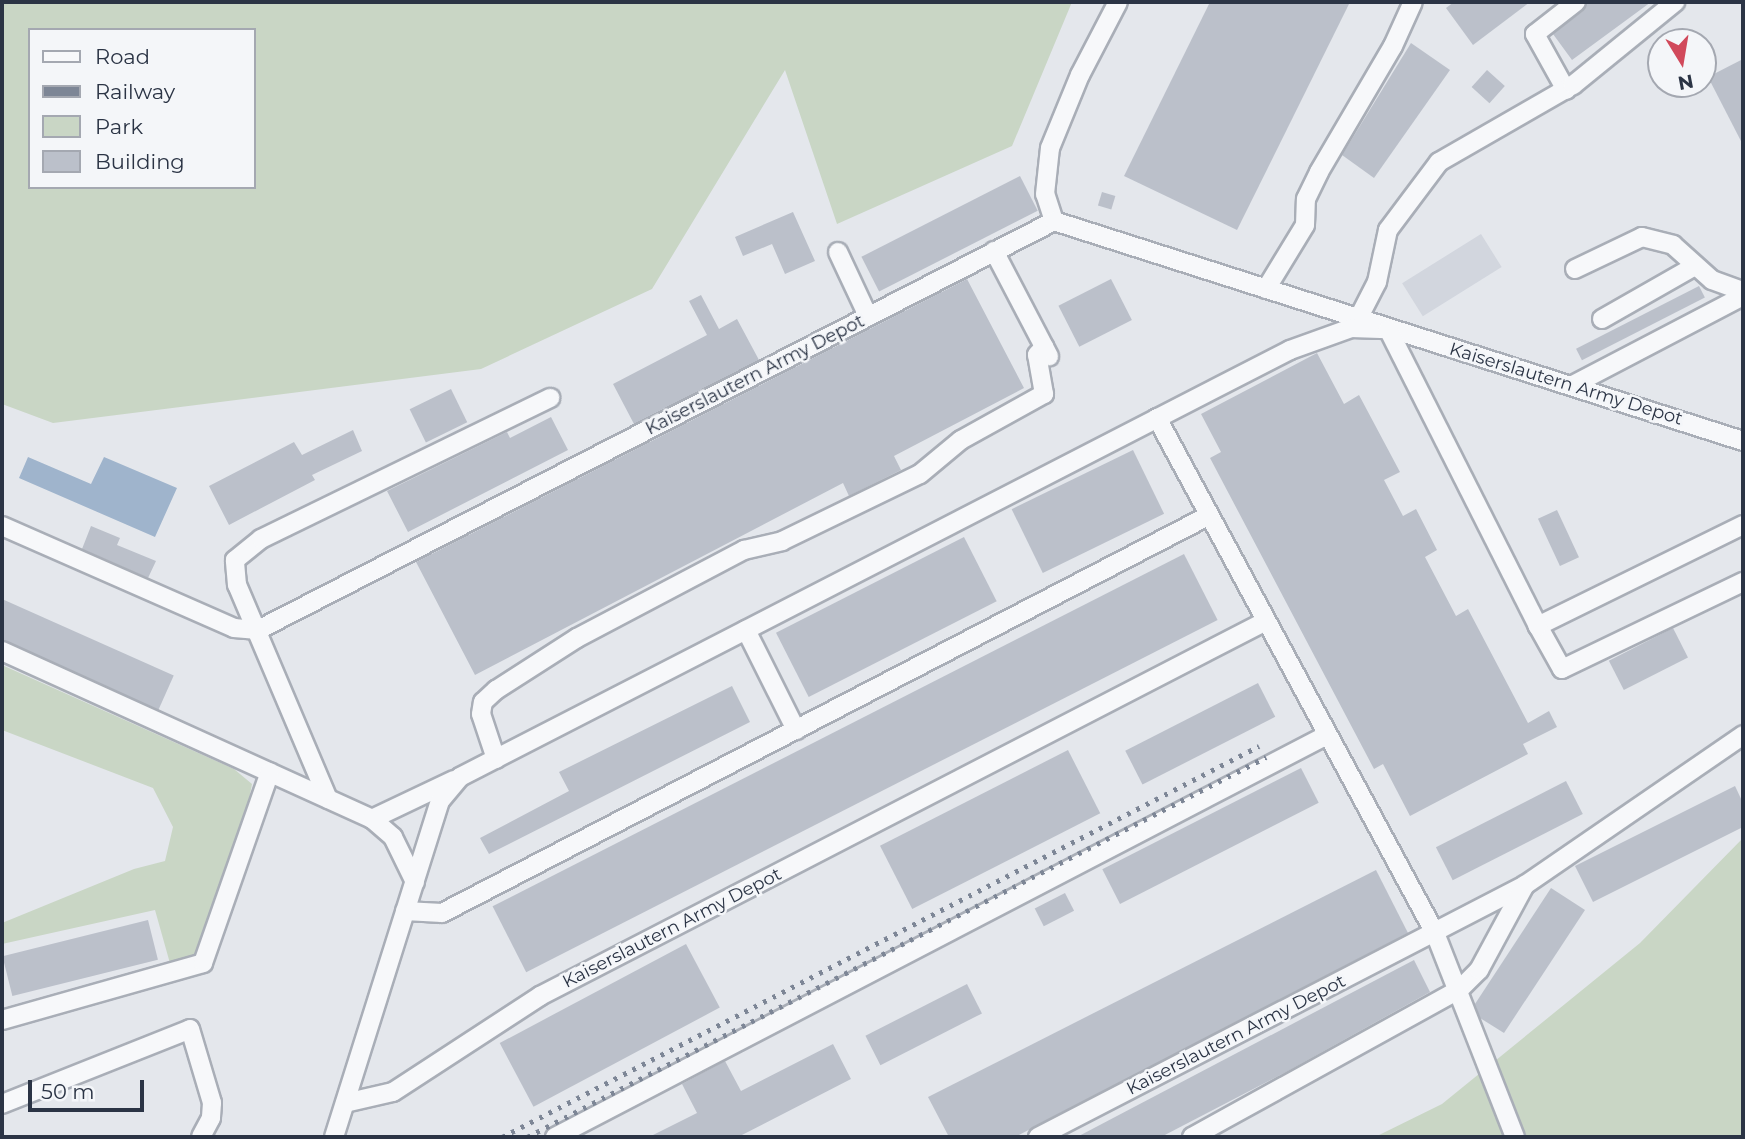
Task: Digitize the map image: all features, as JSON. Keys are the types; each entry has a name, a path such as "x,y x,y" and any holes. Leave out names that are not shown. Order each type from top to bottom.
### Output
{"lane":[{"path":"1054,221 1045,194 1050,148 1080,75 1118,2"},
{"path":"1266,289 1305,225 1306,199 1394,46 1413,2"},
{"path":"1566,90 1535,34 1576,2"},
{"path":"1358,319 1377,282 1388,229 1439,162 1566,90 1675,2"},
{"name":"Kaiserslautern Army Depot","path":"258,630 1054,221 1743,441"},
{"path":"1575,269 1642,237 1673,246 1712,280 1743,291"},
{"path":"496,759 481,714 483,702 496,690 577,638 744,550 782,541 920,474 961,440 1044,394 1046,385 1037,355 1047,352 994,251"},
{"path":"838,252 868,316"},
{"path":"1602,319 1695,266"},
{"path":"1571,386 1743,296"},
{"name":"Kaiserslautern Army Depot","path":"334,1137 440,801 460,777 1290,350 1351,328 1388,329"},
{"path":"1388,329 1562,669 1743,582"},
{"path":"328,799 237,585 235,561 261,539 550,398"},
{"path":"1157,418 1264,622 1435,933 1460,989 1460,1003 1515,1137"},
{"path":"405,911 442,913 1208,516"},
{"path":"1538,626 1743,525"},
{"path":"2,526 234,628 258,630"},
{"name":"Kaiserslautern Army Depot","path":"345,1103 393,1092 540,996 1264,622"},
{"path":"746,630 796,730"},
{"path":"2,651 372,819 393,837 415,882"},
{"path":"555,1137 1327,735"},
{"name":"Kaiserslautern Army Depot","path":"1038,1137 1525,885 1743,735"},
{"path":"2,1020 202,963 270,772"},
{"path":"372,819 460,777"},
{"name":"Kaiserslautern Army Depot","path":"1192,1137 1460,989 1479,970 1525,885"},
{"path":"2,1104 190,1029 212,1103 211,1118 201,1137"}],"shaded area":[{"path":"1481,234 1502,267 1423,316 1402,283"}],"green space":[{"path":"2,2 1072,2 1012,146 837,224 785,70 652,289 481,369 53,423 2,404"},
{"path":"2,665 234,769 252,784 239,851 203,963 173,974 155,910 2,944 2,923 134,869 165,861 173,827 153,788 2,730"},
{"path":"1743,838 1743,1137 1375,1137 1442,1104 1640,943"}],"water":[{"path":"28,457 91,484 104,457 177,488 155,537 19,478"}],"building":[{"path":"1210,2 1350,2 1237,230 1124,176"},
{"path":"1454,2 1530,2 1473,45 1446,8"},
{"path":"1587,2 1651,2 1572,60 1553,34 1583,11"},
{"path":"1411,43 1450,70 1374,178 1342,155"},
{"path":"1743,59 1743,145 1717,94 1717,72"},
{"path":"1487,70 1505,86 1489,103 1472,87"},
{"path":"1020,176 1038,211 879,292 861,257"},
{"path":"1102,192 1115,196 1111,209 1098,205"},
{"path":"793,212 815,261 785,274 772,244 743,256 735,237"},
{"path":"967,279 1024,388 894,456 901,470 849,496 843,483 475,675 416,562"},
{"path":"1111,279 1132,320 1079,347 1058,306"},
{"path":"1699,286 1705,298 1582,360 1576,349"},
{"path":"701,295 719,329 737,319 759,360 634,424 613,384 707,335 689,301"},
{"path":"1317,353 1344,404 1359,395 1400,472 1384,480 1403,516 1416,509 1437,550 1425,557 1456,616 1468,609 1528,723 1549,711 1557,727 1523,744 1528,754 1410,816 1383,764 1374,769 1210,458 1221,452 1201,414"},
{"path":"451,389 467,422 426,442 410,409"},
{"path":"551,417 568,450 408,532 387,491 507,432 510,438"},
{"path":"353,430 362,451 312,475 315,480 229,525 209,486 294,442 302,455"},
{"path":"1133,450 1164,514 1043,573 1012,509"},
{"path":"1557,510 1579,557 1560,566 1538,519"},
{"path":"91,526 120,538 117,545 156,561 148,578 82,549"},
{"path":"964,537 997,601 809,697 776,633"},
{"path":"1184,554 1218,620 526,972 493,906"},
{"path":"2,599 174,675 157,712 2,643"},
{"path":"1673,628 1688,657 1624,690 1609,661"},
{"path":"1258,683 1275,717 1142,785 1125,751"},
{"path":"732,686 750,722 489,854 480,838 569,791 559,772"},
{"path":"1068,750 1100,813 912,909 880,846"},
{"path":"1301,768 1319,803 1120,904 1102,869"},
{"path":"1566,781 1583,814 1453,880 1436,847"},
{"path":"1735,786 1743,803 1743,827 1593,902 1575,866"},
{"path":"1376,870 1408,933 1015,1137 949,1137 928,1097"},
{"path":"1551,888 1585,910 1504,1033 1480,1018 1475,1004"},
{"path":"1065,893 1074,911 1044,926 1035,908"},
{"path":"148,920 158,960 12,996 2,956"},
{"path":"686,944 720,1008 534,1107 500,1043"},
{"path":"1414,960 1430,992 1286,1072 1161,1137 1077,1137"},
{"path":"967,984 982,1013 880,1065 865,1036"},
{"path":"833,1044 851,1079 738,1137 649,1137 697,1113 682,1084 725,1061 741,1091"}],"railway":[{"path":"502,1137 1259,746"},
{"path":"527,1137 1266,757"}]}
